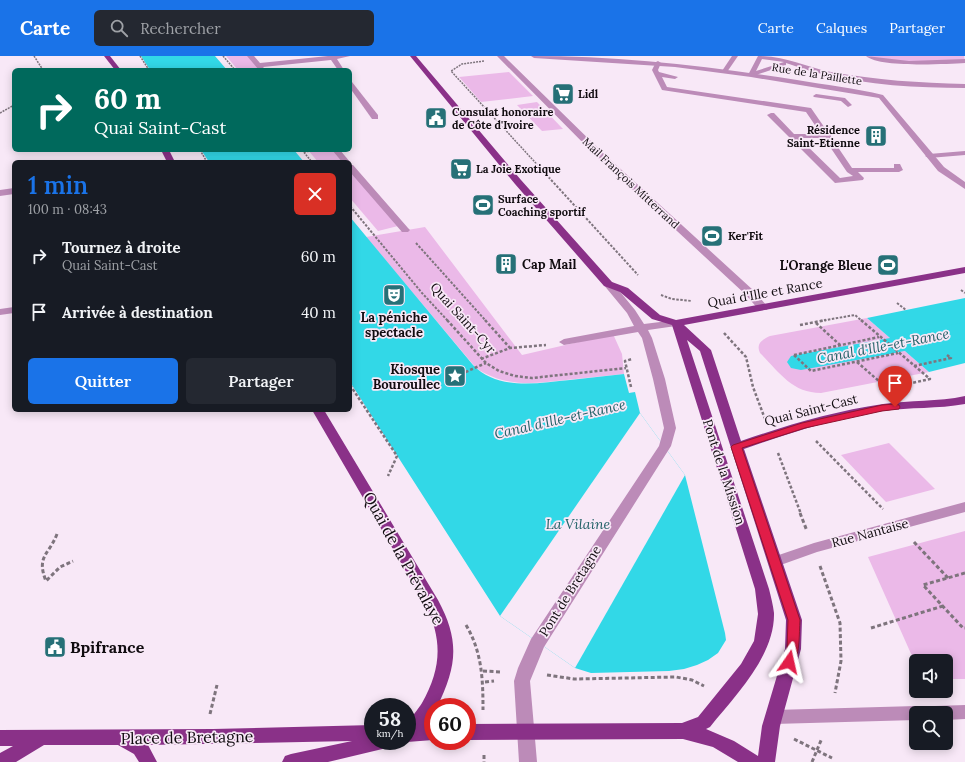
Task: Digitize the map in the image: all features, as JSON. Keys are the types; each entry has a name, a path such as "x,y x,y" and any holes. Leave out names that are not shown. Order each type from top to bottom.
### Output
{"main road":[{"path":"107,56 116,68"},
{"path":"413,56 518,182 608,284 624,290 656,317 676,323"},
{"name":"Quai d'Ille et Rance","path":"676,323 965,270"},
{"name":"Pont de la Mission","path":"676,323 705,350 794,620 793,649 771,726 766,762"},
{"name":"Pont de la Mission","path":"676,323 762,589 766,614 762,641 747,669 704,722 683,731"},
{"name":"Quai Saint-Cast","path":"736,447 802,426 882,408 951,404 965,400"},
{"name":"Quai de la Prévalaye","path":"319,412 433,604 444,627 444,666 434,696 420,721 416,725"},
{"name":"Pont de la Mission","path":"525,732 683,731 701,734 730,747 752,762"},
{"path":"476,732 525,732"},
{"name":"Place de Bretagne","path":"0,738 120,738 364,733"},
{"path":"0,762 41,738"},
{"path":"120,738 140,748 148,762"},
{"path":"292,762 364,746"}],"street":[{"path":"250,56 261,68 347,56"},
{"name":"Rue de la Paillette","path":"534,56 677,63 882,96 929,156"},
{"path":"725,71 735,56"},
{"path":"751,75 760,57 771,56 829,74 916,85 965,86"},
{"path":"869,56 873,58 909,63 965,61"},
{"path":"332,57 340,68"},
{"name":"Mail François Mitterrand","path":"502,58 599,154 749,292 764,308"},
{"path":"658,63 655,70 664,89 808,110 828,136 850,170 860,178 838,181 771,115"},
{"path":"751,75 784,64"},
{"path":"657,74 675,77"},
{"path":"352,86 375,117"},
{"path":"816,96 846,102 848,90"},
{"path":"792,136 828,136"},
{"path":"338,152 344,160"},
{"path":"929,156 965,153"},
{"path":"929,156 941,169 965,186"},
{"path":"850,170 899,170 897,166"},
{"path":"352,168 405,230"},
{"path":"0,193 12,192"},
{"path":"608,284 641,327"},
{"path":"0,312 12,310"},
{"name":"Quai d'Ille et Rance","path":"564,342 641,327 676,323"},
{"name":"Pont de Bretagne","path":"525,732 522,681 524,672 537,644 614,522 665,446 670,428 668,416 652,351 641,327"},
{"name":"Rue Nantaise","path":"775,562 814,548 965,507"},
{"path":"953,712 965,712"},
{"path":"774,717 909,713"},
{"path":"525,732 528,762"}],"path":[{"path":"34,56 42,68"},
{"path":"140,56 148,68"},
{"path":"223,56 233,68"},
{"path":"502,58 469,62 454,68 451,71 639,276"},
{"path":"0,113 12,106"},
{"path":"304,152 310,160"},
{"name":"Quai Saint-Cyr","path":"352,208 422,293 486,364 499,371 515,376 532,378 626,368"},
{"name":"Quai Saint-Cyr","path":"405,230 510,348"},
{"path":"961,290 965,293"},
{"path":"658,294 672,299 693,302"},
{"path":"897,303 906,310"},
{"path":"800,326 855,315 930,379 902,386"},
{"path":"816,323 840,346"},
{"path":"722,332 746,357 753,387 766,421"},
{"path":"880,337 794,354 811,371 898,353"},
{"path":"482,359 510,348 541,346 564,342"},
{"path":"914,366 951,358 947,355"},
{"path":"631,387 625,361 632,359"},
{"path":"856,362 888,389"},
{"path":"461,374 486,364"},
{"path":"882,393 895,387"},
{"path":"352,388 397,456 388,476"},
{"path":"813,438 886,512"},
{"path":"778,452 810,538"},
{"path":"57,534 54,544 47,552 42,562 41,570 46,581 60,567 73,561"},
{"path":"917,544 948,578"},
{"path":"819,562 840,623 841,661 834,702 829,716"},
{"path":"965,573 923,585 963,628 965,628"},
{"path":"871,628 943,606"},
{"path":"483,717 483,671 494,671"},
{"path":"554,676 574,679 676,677 692,680"},
{"path":"486,682 494,681"},
{"path":"209,717 217,685"},
{"path":"792,738 832,758"},
{"path":"812,762 816,750"},
{"path":"484,754 484,762"}],"shaded area":[{"path":"226,56 249,56 260,68 236,68"},
{"path":"869,56 964,56 965,61 909,63 873,58"},
{"path":"509,72 533,96 481,102 459,77"},
{"path":"537,102 563,129 542,131 517,105"},
{"path":"310,152 334,152 340,160 316,160"},
{"path":"352,173 398,226 378,231 352,200"},
{"path":"425,227 522,355 613,334 622,354 624,374 519,383 497,378 476,368 366,237"},
{"path":"867,318 929,372 821,393 811,392 794,385 787,380 760,353 759,350 760,343 770,336"},
{"path":"889,443 935,489 886,502 841,455"},
{"path":"965,531 965,679 953,679 953,654 911,654 868,557"}],"water":[{"path":"141,56 215,56 225,68 149,68"},
{"path":"202,152 296,152 302,160 208,160"},
{"name":"La Vilaine","path":"352,219 473,365 483,373 494,379 519,383 545,383 624,374 629,393 635,392 640,413 685,475 726,640 718,653 708,660 684,669 669,671 591,673 575,668 500,616 352,385"},
{"path":"965,298 965,363 929,372 867,318"}],"pier":[{"path":"640,413 685,475 575,668 500,616"}],"waterway":[{"name":"Canal d'Ille-et-Rance","path":"801,362 890,346 965,330"}],"place":[{"name":"Lidl","path":"563,94"},
{"name":"Consulat honoraire de Côte d'Ivoire","path":"436,118"},
{"name":"Résidence Saint-Etienne","path":"876,136"},
{"name":"La Joie Exotique","path":"461,169"},
{"name":"Surface Coaching sportif","path":"483,205"},
{"name":"Ker'Fit","path":"712,236"},
{"name":"Cap Mail","path":"506,264"},
{"name":"L'Orange Bleue","path":"888,265"},
{"name":"La péniche spectacle","path":"394,295"},
{"name":"Kiosque Bouroullec","path":"455,376"},
{"name":"Bpifrance","path":"55,647"}],"route":[{"path":"789,662 793,649 794,620 736,447 802,426 882,408 895,407"}]}
